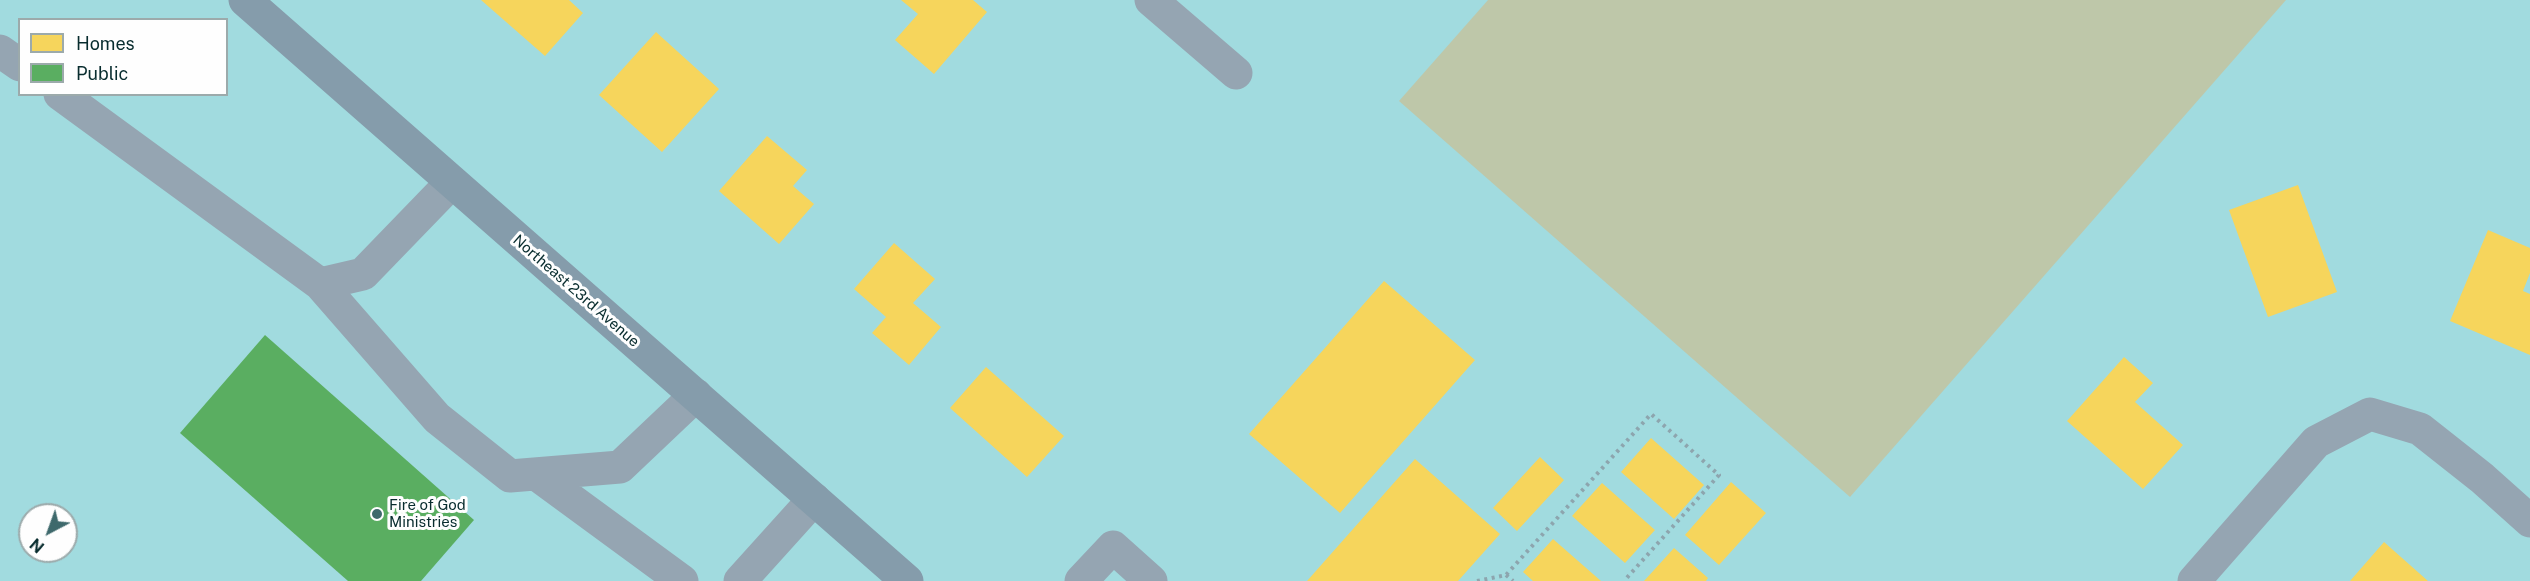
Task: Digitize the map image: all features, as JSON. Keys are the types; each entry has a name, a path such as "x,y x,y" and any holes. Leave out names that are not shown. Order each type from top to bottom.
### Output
{"main road":[{"name":"Northeast 23rd Avenue","path":"245,0 907,581"}],"street":[{"path":"1150,0 1236,74"},
{"path":"0,51 18,64"},
{"path":"63,96 321,284 437,418 510,476 620,467 696,395"},
{"path":"321,284 363,274 452,182"},
{"path":"2194,581 2316,442 2370,414 2420,429 2482,478 2530,521"},
{"path":"536,474 682,581"},
{"path":"740,581 814,499"},
{"path":"1081,581 1113,548 1151,581"}],"path":[{"path":"1478,581 1506,575 1651,414 1719,475 1624,581"},
{"path":"1506,575 1513,581"}],"green space":[{"path":"1488,0 2286,0 1850,497 1399,101"}],"building: Homes":[{"path":"481,0 569,0 583,13 545,56"},
{"path":"901,0 973,0 987,12 934,74 895,40 918,14"},
{"path":"656,32 719,89 662,152 599,95"},
{"path":"767,136 807,170 793,186 814,204 779,244 719,191"},
{"path":"2298,185 2337,292 2268,317 2229,210"},
{"path":"2488,230 2530,248 2530,273 2523,291 2530,294 2530,355 2450,321"},
{"path":"894,243 935,279 913,303 941,327 909,365 872,333 886,317 854,289"},
{"path":"1384,281 1475,360 1340,513 1249,434"},
{"path":"2124,357 2153,383 2135,402 2183,445 2143,489 2067,421"},
{"path":"986,367 1064,436 1027,477 950,408"},
{"path":"1651,438 1704,485 1674,519 1621,472"},
{"path":"1540,457 1564,480 1517,531 1493,508"},
{"path":"1415,459 1500,534 1458,581 1307,581"},
{"path":"1731,482 1766,513 1719,565 1685,535"},
{"path":"1602,483 1655,530 1625,563 1572,516"},
{"path":"1553,539 1601,581 1533,581 1523,572"},
{"path":"2384,542 2428,581 2350,581"},
{"path":"1674,548 1708,578 1706,581 1644,581"}],"building: Public":[{"path":"265,335 474,520 421,581 348,581 180,433"}],"place":[{"name":"Fire of God Ministries","path":"377,514"}]}
